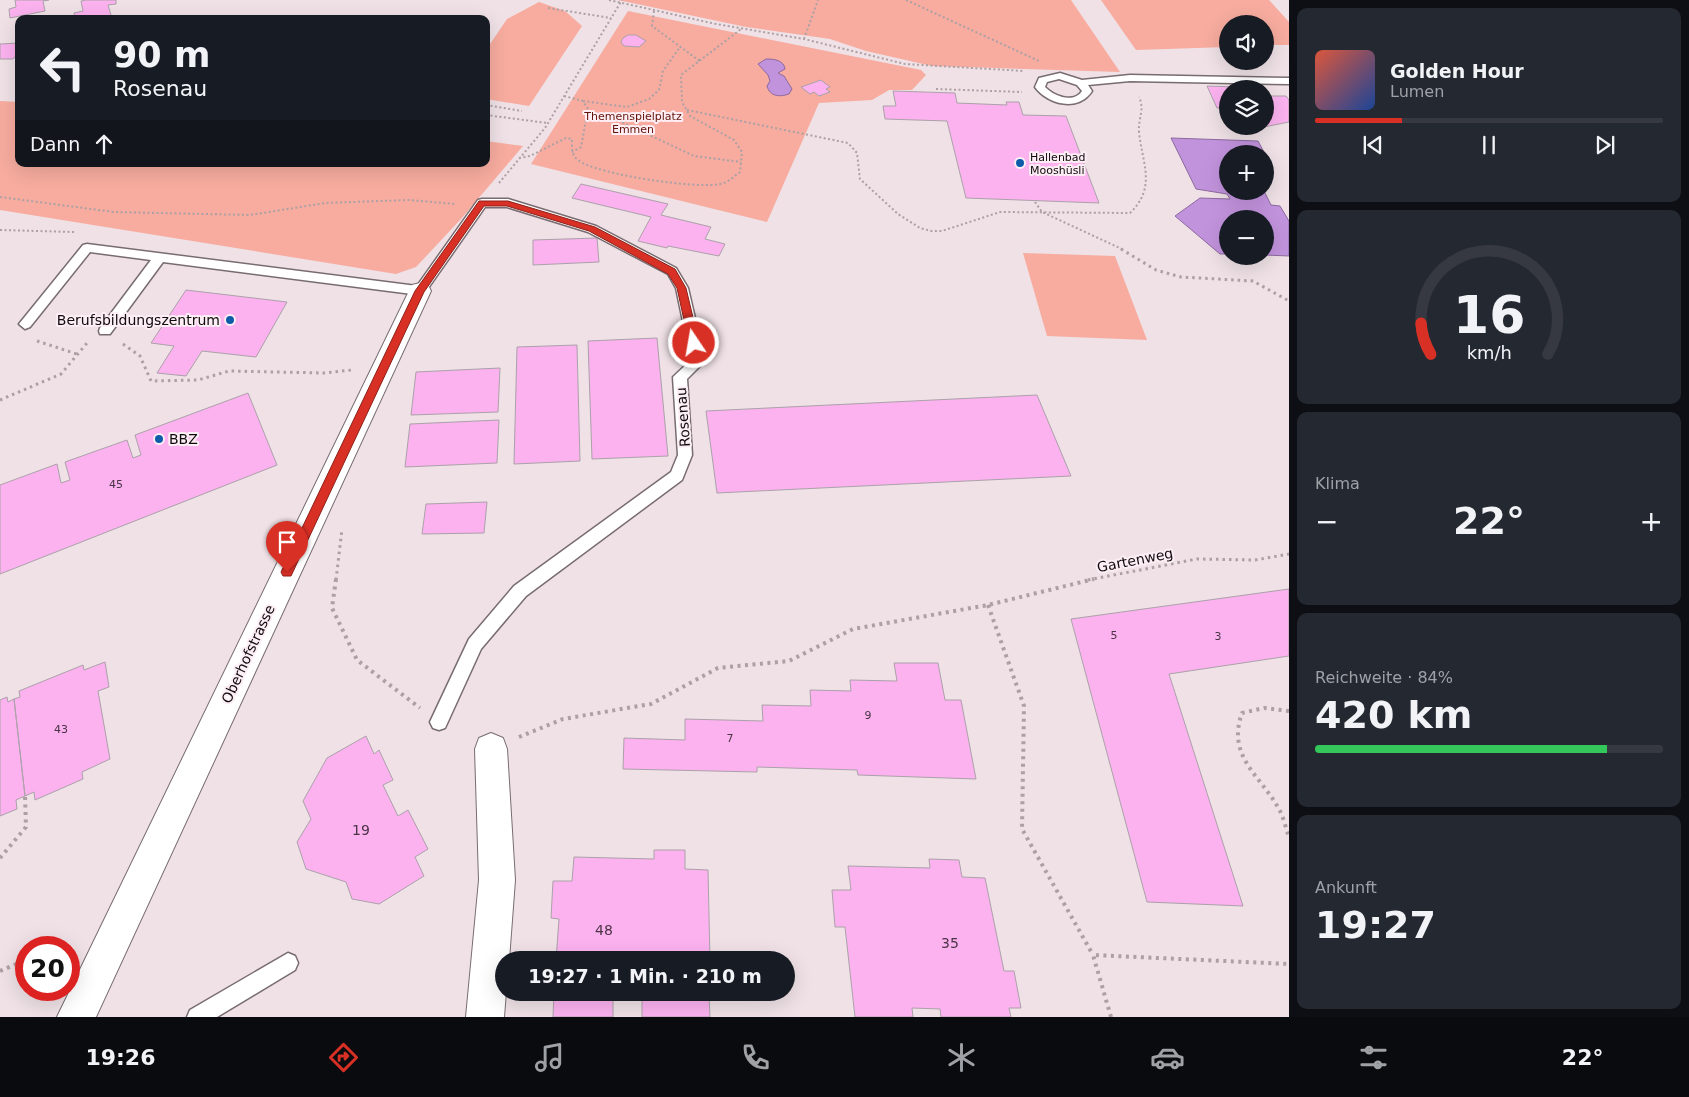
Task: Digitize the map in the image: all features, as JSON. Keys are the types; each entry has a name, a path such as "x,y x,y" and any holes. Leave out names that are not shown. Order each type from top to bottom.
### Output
{"street":[{"name":"Oberhofstrasse","path":"76,1017 420,291"},
{"path":"486,1017 497,880 491,750"}],"lane":[{"path":"1063,75 1081,83 1087,91 1082,98 1061,100 1043,91 1040,83 1043,80 1052,76 1063,75"},
{"path":"1081,83 1130,78 1289,82"},
{"path":"25,324 88,248 420,291 482,203"},
{"name":"Rosenau","path":"439,722 475,644 520,591 677,476 685,455 680,377 698,361 682,288 672,271 592,229 508,203 482,203"},
{"path":"105,331 160,257"},
{"path":"197,1017 288,964"}],"path":[{"path":"609,0 621,1 654,11 804,39 925,67 1063,75"},
{"path":"804,39 818,0"},
{"path":"906,0 1063,75"},
{"path":"0,197 114,212 241,215 325,203 410,200 468,205 482,203 548,123 621,1"},
{"path":"548,8 610,18"},
{"path":"654,11 652,26 701,62"},
{"path":"519,158 530,156 566,138 572,140 572,152 578,161 626,177 706,186 725,183 740,172 742,152 734,140 690,116 682,102 681,75 701,62 725,38 741,28"},
{"path":"564,96 583,101 627,107 650,99 659,90 663,71 680,47"},
{"path":"687,110 848,143 857,153 860,179 919,229 941,231 992,213 1121,214 1130,213 1138,207 1146,188 1147,176 1139,130 1144,107 1130,78"},
{"path":"936,89 1043,91"},
{"path":"572,152 581,147 588,112 583,101"},
{"path":"490,106 522,111"},
{"path":"588,112 611,117 681,152 694,156 741,162"},
{"path":"490,116 548,123"},
{"path":"1035,202 1042,212 1132,254 1156,270 1182,277 1253,281 1289,301"},
{"path":"0,230 74,232 88,248"},
{"path":"0,400 62,374 82,346 105,331 140,356 151,381 198,380 230,371 324,373"},
{"path":"343,522 332,608 357,660 439,722"},
{"name":"Gartenweg","path":"491,750 563,719 651,704 718,668 789,661 853,629 988,605 1059,586 1197,560 1255,560 1289,554"},
{"path":"988,605 1024,706 1022,829 1093,955 1111,1017"},
{"path":"1289,711 1264,708 1242,713 1236,724 1236,741 1246,763 1280,812 1289,837"},
{"path":"0,858 26,826 25,796"},
{"path":"1093,955 1289,964"},
{"path":"0,971 15,964"}],"green space":[{"path":"618,0 1071,0 1120,72 932,66 866,51 830,39 746,27"},
{"path":"1101,0 1269,0 1289,22 1289,45 1274,45 1274,15 1219,15 1219,47 1136,50"},
{"path":"539,2 565,11 582,26 529,106 490,100 490,44 507,19"},
{"name":"Themenspielplatz Emmen","path":"628,11 921,70 926,75 912,90 889,90 872,100 819,103 767,222 531,164"},
{"path":"0,101 15,102 15,167 490,167 490,142 523,146 461,219 416,267 396,274 0,210"},
{"path":"1023,253 1115,256 1147,340 1047,336"}],"shaded area":[{"path":"766,59 775,60 783,64 785,69 778,73 784,76 792,89 789,94 776,95 768,90 767,86 770,81 768,75 758,64"},
{"path":"1171,138 1258,141 1260,145 1219,145 1219,193 1196,189"},
{"path":"1200,198 1268,200 1271,205 1280,206 1289,221 1289,256 1274,255 1274,210 1219,210 1219,253 1175,216"}],"building":[{"path":"15,0 49,0 43,1 45,11 15,15 15,17 10,18 9,9 16,7"},
{"path":"116,0 116,4 108,5 111,15 74,15 74,13 83,11 81,1"},
{"path":"628,35 636,35 646,41 639,47 624,46 621,42"},
{"path":"15,43 15,57 13,59 0,59 0,44"},
{"path":"821,80 830,87 826,89 830,92 819,96 814,92 810,94 801,87"},
{"path":"1207,86 1219,86 1219,108 1217,108"},
{"name":"Hallenbad Mooshüsli","path":"893,91 955,93 957,103 1007,105 1006,102 1019,102 1023,115 1066,116 1099,203 966,198 947,121 885,119 883,106 896,106"},
{"path":"1274,96 1286,96 1289,100 1289,122 1274,125"},
{"path":"581,184 668,204 661,215 711,227 705,239 725,244 719,256 668,246 667,248 638,241 651,217 572,198"},
{"path":"597,238 599,262 533,265 533,240"},
{"path":"186,290 287,302 256,357 202,351 186,376 157,373 174,346 151,343"},
{"path":"657,338 668,456 592,459 588,341"},
{"path":"577,345 580,461 514,464 517,347"},
{"path":"500,368 498,412 411,415 416,372"},
{"path":"248,393 277,465 0,574 0,485 57,464 61,483 70,480 65,462 127,440 133,458 141,455 135,435"},
{"path":"1037,395 1071,476 717,493 706,411"},
{"path":"499,420 497,463 405,467 410,424"},
{"path":"487,502 484,533 422,534 426,504"},
{"path":"1289,589 1289,656 1169,674 1243,906 1147,902 1071,619"},
{"path":"105,662 109,687 98,691 110,759 82,772 83,779 35,800 34,792 25,796 14,699 20,697 19,691 83,665 84,670"},
{"path":"894,663 938,663 945,700 961,700 976,779 858,775 857,770 757,767 757,772 623,769 624,738 685,740 685,719 763,721 762,705 811,706 810,690 851,691 850,680 897,681"},
{"path":"7,697 8,702 14,699 25,796 16,800 17,809 0,816 0,700"},
{"path":"366,736 374,754 379,750 393,780 383,785 398,816 408,810 428,849 415,857 424,876 379,904 352,899 346,882 306,869 297,842 311,819 303,801 327,758"},
{"path":"654,850 685,850 685,869 708,870 710,951 557,951 559,919 551,918 553,881 572,881 574,857 654,859"},
{"path":"929,859 959,860 962,877 985,878 1004,971 1014,971 1021,1008 1009,1008 1011,1017 941,1017 940,1009 912,1008 913,1017 855,1017 845,927 835,927 832,890 851,890 848,866 930,868"},
{"path":"554,1001 613,1001 613,1017 553,1017"},
{"path":"642,1001 709,1001 710,1017 642,1017"}],"place":[{"name":"Hallenbad Mooshüsli","path":"1020,163"},
{"name":"Berufsbildungszentrum","path":"230,320"},
{"name":"BBZ","path":"159,439"}],"route":[{"path":"287,572 420,291 482,203 508,203 592,229 672,271 682,288 694,343"}]}
